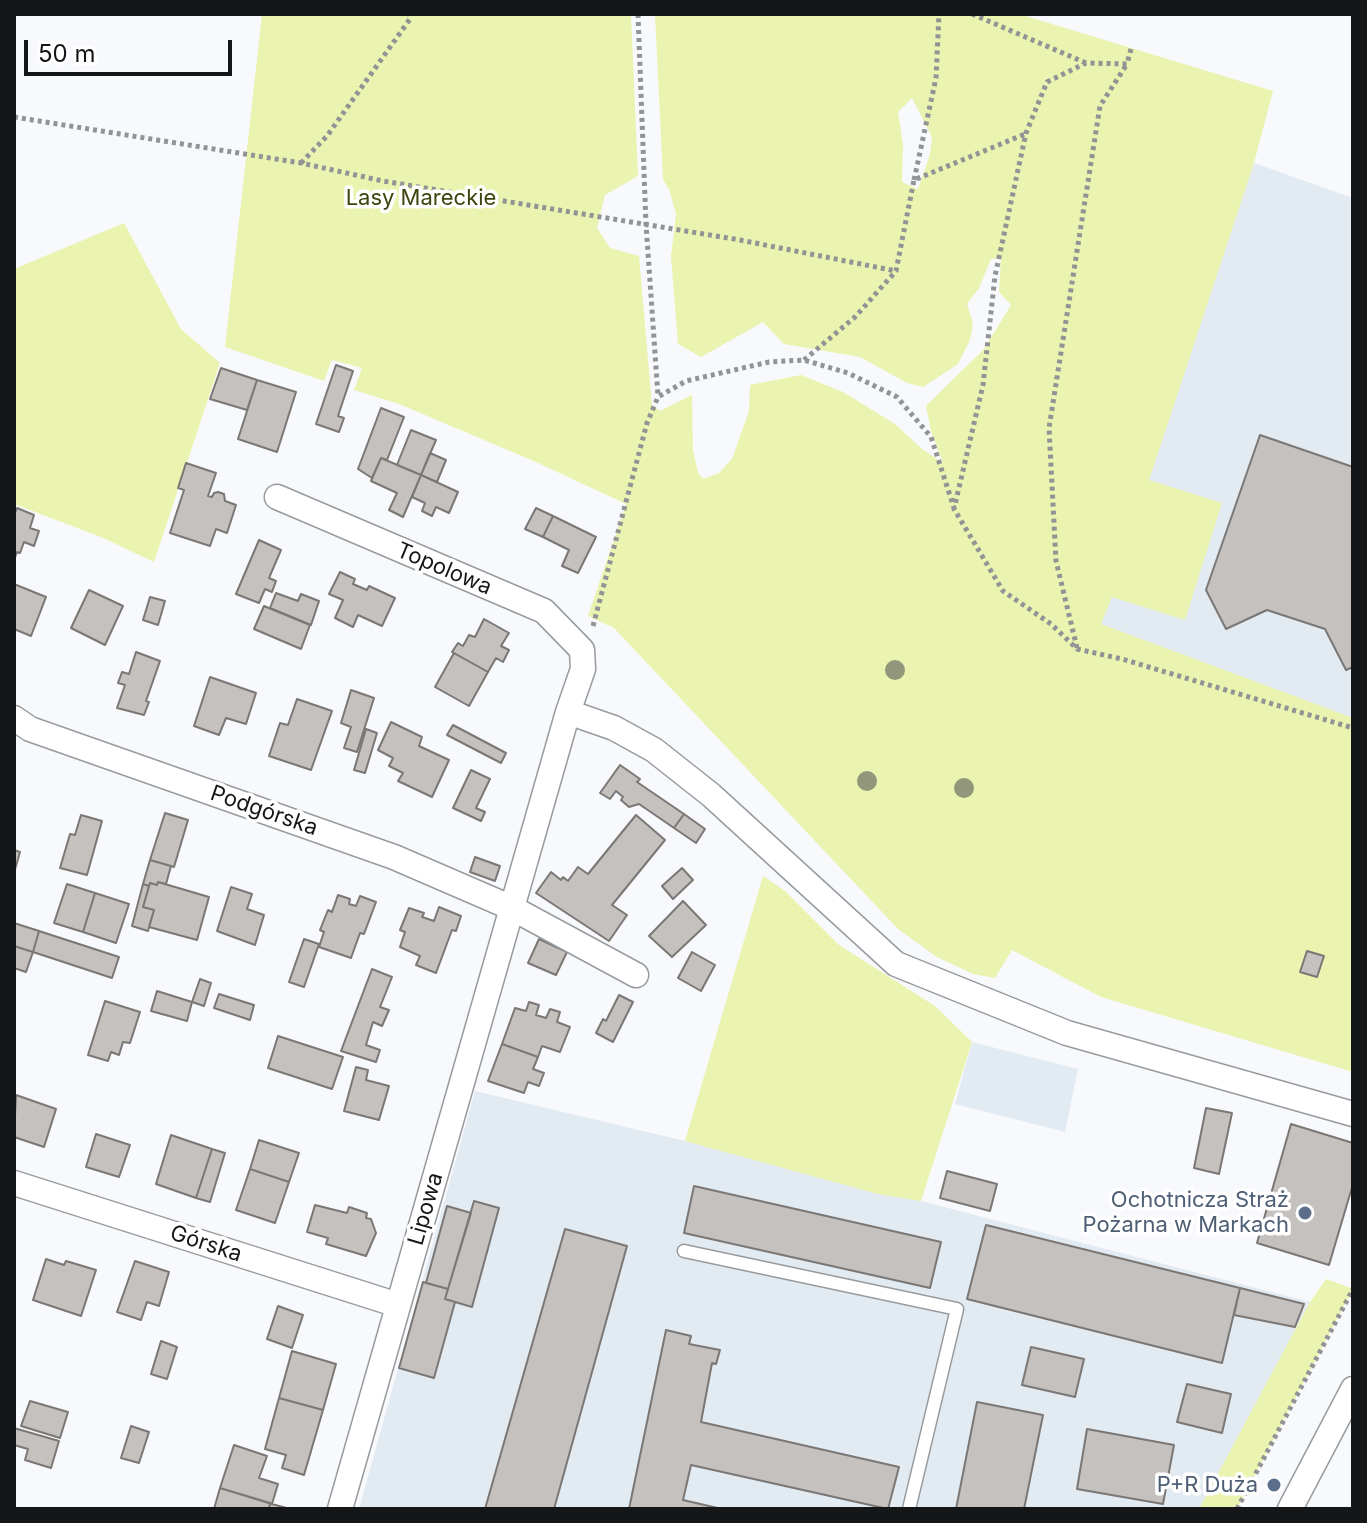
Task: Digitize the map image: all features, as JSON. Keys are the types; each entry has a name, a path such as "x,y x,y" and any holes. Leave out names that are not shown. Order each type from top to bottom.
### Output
{"street":[{"name":"Topolowa","path":"277,497 544,611 582,650 583,669"},
{"name":"Lipowa","path":"340,1509 568,712 583,669"},
{"path":"568,712 614,728 654,750 711,795 896,964 1067,1033 1353,1114"},
{"name":"Podgórska","path":"14,718 30,729 394,857 512,908"},
{"path":"512,908 636,975"},
{"name":"Górska","path":"14,1183 398,1305"},
{"path":"1290,1509 1353,1389"}],"lane":[{"path":"684,1251 957,1309 909,1509"}],"path":[{"path":"301,163 327,136 410,19 409,14"},
{"path":"583,669 647,423 658,397 646,224 638,14"},
{"path":"804,360 855,317 896,271 936,78 939,14"},
{"path":"972,14 1086,63 1127,64"},
{"path":"1077,649 1056,561 1049,428 1100,106 1127,64 1131,49"},
{"path":"954,509 983,385 995,276 1026,133 1047,82 1086,63"},
{"path":"14,117 301,163 383,181 646,224 896,271"},
{"path":"914,180 1026,133"},
{"path":"658,397 686,381 769,362 804,360 848,373 897,397 931,437 954,509 1003,591 1051,624 1077,649 1122,659 1353,728"},
{"path":"1237,1509 1353,1289"}],"shaded area":[{"path":"1254,163 1353,198 1353,718 1101,624"},
{"path":"972,1042 1078,1069 1065,1132 955,1104"},
{"path":"475,1091 685,1141 878,1194 921,1201 1310,1302 1199,1509 359,1509"}],"green space":[{"name":"Lasy Mareckie","path":"262,14 631,14 638,176 605,195 597,228 610,248 639,256 652,405 660,411 692,395 693,450 698,472 703,479 719,473 732,459 749,411 750,385 801,375 843,392 895,424 943,463 926,406 984,349 1011,305 999,292 1001,258 991,259 979,288 967,304 973,323 970,340 958,364 923,387 907,383 860,357 784,344 763,322 701,357 678,344 671,256 676,214 663,180 655,14 1019,14 1273,91 1254,163 1149,480 1222,503 1185,620 1112,597 1101,624 1353,718 1353,1072 1101,997 1012,950 995,978 973,974 937,957 898,929 614,628 588,616 626,504 399,404 354,390 362,368 332,360 324,381 225,347","holes":["912,98 932,137 930,154 918,189 902,182 903,145 898,112"]},
{"path":"124,223 181,329 220,363 154,562 101,537 14,504 14,269"},
{"path":"763,876 785,891 839,945 935,1006 972,1042 921,1201 878,1194 685,1141"},
{"path":"1326,1279 1353,1289 1237,1509 1199,1509 1310,1302"}],"building":[{"path":"336,365 353,371 338,416 344,418 339,432 316,424"},
{"path":"221,368 257,380 247,410 210,399"},
{"path":"257,380 296,392 277,452 238,439"},
{"path":"381,408 404,417 387,460 381,458 372,478 358,469"},
{"path":"411,430 436,440 421,475 397,465"},
{"path":"1260,435 1353,467 1353,667 1346,670 1325,629 1267,610 1226,629 1206,590"},
{"path":"430,453 446,460 437,482 421,475"},
{"path":"381,458 421,475 403,517 389,510 397,493 371,481"},
{"path":"186,463 216,473 208,496 212,497 218,492 224,494 225,501 236,505 227,533 216,529 210,546 170,533 184,490 178,488"},
{"path":"421,475 458,492 449,513 436,507 432,516 422,511 425,503 412,497"},
{"path":"17,508 34,515 30,528 39,531 34,546 24,542 14,560 14,515"},
{"path":"536,508 553,516 543,537 525,529"},
{"path":"553,516 596,537 578,573 562,566 569,550 543,537"},
{"path":"259,540 281,550 269,578 276,581 272,592 265,589 259,603 236,594"},
{"path":"340,572 355,579 353,584 367,590 369,586 395,598 382,626 358,615 353,627 335,618 343,600 329,594"},
{"path":"14,584 46,597 31,636 14,629"},
{"path":"89,590 123,606 105,645 71,628"},
{"path":"276,593 298,601 301,594 319,601 311,625 270,608"},
{"path":"150,597 165,601 158,625 143,620"},
{"path":"264,606 310,625 301,649 254,629"},
{"path":"484,619 509,633 501,646 509,650 503,662 496,658 488,672 452,652 458,643 463,646 469,635 475,637"},
{"path":"136,652 160,661 144,715 117,708 125,685 118,683 122,672 129,674"},
{"path":"454,653 488,672 469,706 435,687"},
{"path":"210,677 256,693 246,724 226,718 219,735 194,726"},
{"path":"351,690 374,698 357,752 344,748 351,727 341,723"},
{"path":"297,699 332,711 311,770 269,756 280,723 288,725"},
{"path":"391,722 422,737 419,746 449,760 432,797 398,781 403,773 389,766 393,758 378,750"},
{"path":"453,725 506,753 501,763 447,735"},
{"path":"366,729 377,733 365,773 354,770"},
{"path":"620,765 640,779 637,782 684,814 674,828 639,804 629,807 616,791 610,799 600,793"},
{"path":"471,770 490,779 476,808 485,812 481,821 453,808"},
{"path":"165,813 188,820 174,867 150,860"},
{"path":"684,814 705,829 696,843 674,828"},
{"path":"81,815 102,821 87,875 60,868 70,834 75,835"},
{"path":"636,815 665,840 612,905 627,915 609,941 536,893 551,872 568,881 578,867 588,874"},
{"path":"14,850 20,852 14,873"},
{"path":"475,857 500,866 495,881 470,872"},
{"path":"150,860 171,866 166,884 143,884"},
{"path":"682,868 693,880 673,899 662,886"},
{"path":"158,882 209,897 197,940 149,927 154,910 143,907 150,883 157,885"},
{"path":"67,884 95,893 83,932 54,923"},
{"path":"143,884 149,886 143,907 154,910 148,931 132,926"},
{"path":"231,887 252,894 247,909 264,915 255,945 217,931"},
{"path":"95,893 129,904 116,943 83,932"},
{"path":"338,895 350,899 349,904 356,906 360,896 376,902 351,958 319,947 324,932 320,930 328,910 332,912"},
{"path":"683,901 706,925 672,957 649,936"},
{"path":"439,907 461,916 456,931 452,930 436,973 416,965 420,956 400,947 405,932 400,930 409,908 424,913 422,917 434,921"},
{"path":"14,923 39,931 33,952 14,946"},
{"path":"39,931 119,957 112,978 33,952"},
{"path":"304,939 319,944 304,987 289,982"},
{"path":"539,939 567,952 556,975 528,963"},
{"path":"14,946 33,952 26,972 14,968"},
{"path":"1307,951 1324,956 1317,977 1300,972"},
{"path":"692,952 715,965 701,991 678,978"},
{"path":"372,969 392,977 380,1007 389,1010 382,1026 373,1022 366,1045 380,1050 376,1062 341,1051"},
{"path":"200,979 211,983 204,1006 192,1002"},
{"path":"157,991 192,1002 187,1021 151,1011"},
{"path":"219,994 254,1005 250,1020 214,1008"},
{"path":"619,995 633,1002 613,1042 596,1033"},
{"path":"105,1001 140,1012 130,1043 123,1042 119,1055 111,1052 108,1061 88,1055"},
{"path":"529,1002 539,1005 536,1015 546,1018 550,1009 560,1012 557,1022 570,1027 560,1052 542,1046 538,1057 502,1044 515,1008 526,1011"},
{"path":"278,1036 343,1057 332,1089 268,1068"},
{"path":"502,1044 538,1057 533,1069 544,1073 539,1086 528,1082 524,1093 488,1081"},
{"path":"356,1067 368,1070 366,1080 389,1086 379,1120 344,1111"},
{"path":"16,1095 56,1109 44,1147 14,1137"},
{"path":"1206,1108 1232,1113 1219,1174 1194,1168"},
{"name":"Ochotnicza Straż Pożarna w Markach","path":"1291,1124 1353,1143 1353,1184 1329,1265 1257,1243"},
{"path":"96,1134 130,1145 119,1177 86,1167"},
{"path":"171,1135 212,1149 196,1198 156,1184"},
{"path":"259,1140 299,1153 289,1182 250,1169"},
{"path":"212,1149 225,1153 210,1202 196,1198"},
{"path":"250,1169 289,1182 275,1223 236,1210"},
{"path":"947,1171 997,1184 990,1211 940,1198"},
{"path":"694,1186 941,1242 930,1288 684,1233"},
{"path":"474,1201 499,1208 472,1307 445,1299"},
{"path":"315,1205 347,1213 349,1207 367,1213 366,1218 371,1219 376,1233 366,1256 326,1244 328,1238 307,1232"},
{"path":"447,1206 471,1213 448,1289 426,1283"},
{"path":"986,1225 1240,1288 1222,1363 967,1299"},
{"path":"565,1229 627,1246 554,1509 485,1509"},
{"path":"46,1259 96,1270 81,1316 33,1300"},
{"path":"135,1261 169,1272 159,1306 147,1302 141,1320 117,1312"},
{"path":"423,1282 448,1289 445,1299 455,1302 434,1378 399,1368"},
{"path":"1240,1288 1304,1304 1295,1327 1234,1315"},
{"path":"278,1306 303,1315 292,1348 267,1339"},
{"path":"666,1330 691,1336 689,1344 720,1350 716,1364 712,1363 701,1422 899,1467 888,1509 691,1465 683,1500 722,1509 629,1509"},
{"path":"161,1341 177,1347 167,1379 151,1374"},
{"path":"1031,1347 1084,1359 1075,1397 1022,1385"},
{"path":"292,1351 336,1364 323,1410 279,1398"},
{"path":"1187,1384 1231,1394 1222,1433 1177,1422"},
{"path":"279,1398 323,1410 304,1475 282,1468 286,1455 265,1449"},
{"path":"30,1401 68,1412 60,1438 21,1426"},
{"path":"977,1402 1043,1415 1024,1509 956,1509"},
{"path":"131,1426 149,1432 139,1463 121,1458"},
{"path":"14,1428 59,1441 51,1468 25,1460 28,1449 14,1445"},
{"path":"1087,1429 1174,1445 1163,1504 1077,1489"},
{"path":"234,1445 267,1456 259,1478 278,1484 272,1504 220,1488"},
{"path":"220,1488 270,1503 269,1509 214,1509"},
{"path":"272,1504 290,1509 269,1509"}],"place":[{"name":"Ochotnicza Straż Pożarna w Markach","path":"1305,1213"},
{"name":"P+R Duża","path":"1274,1485"}]}
